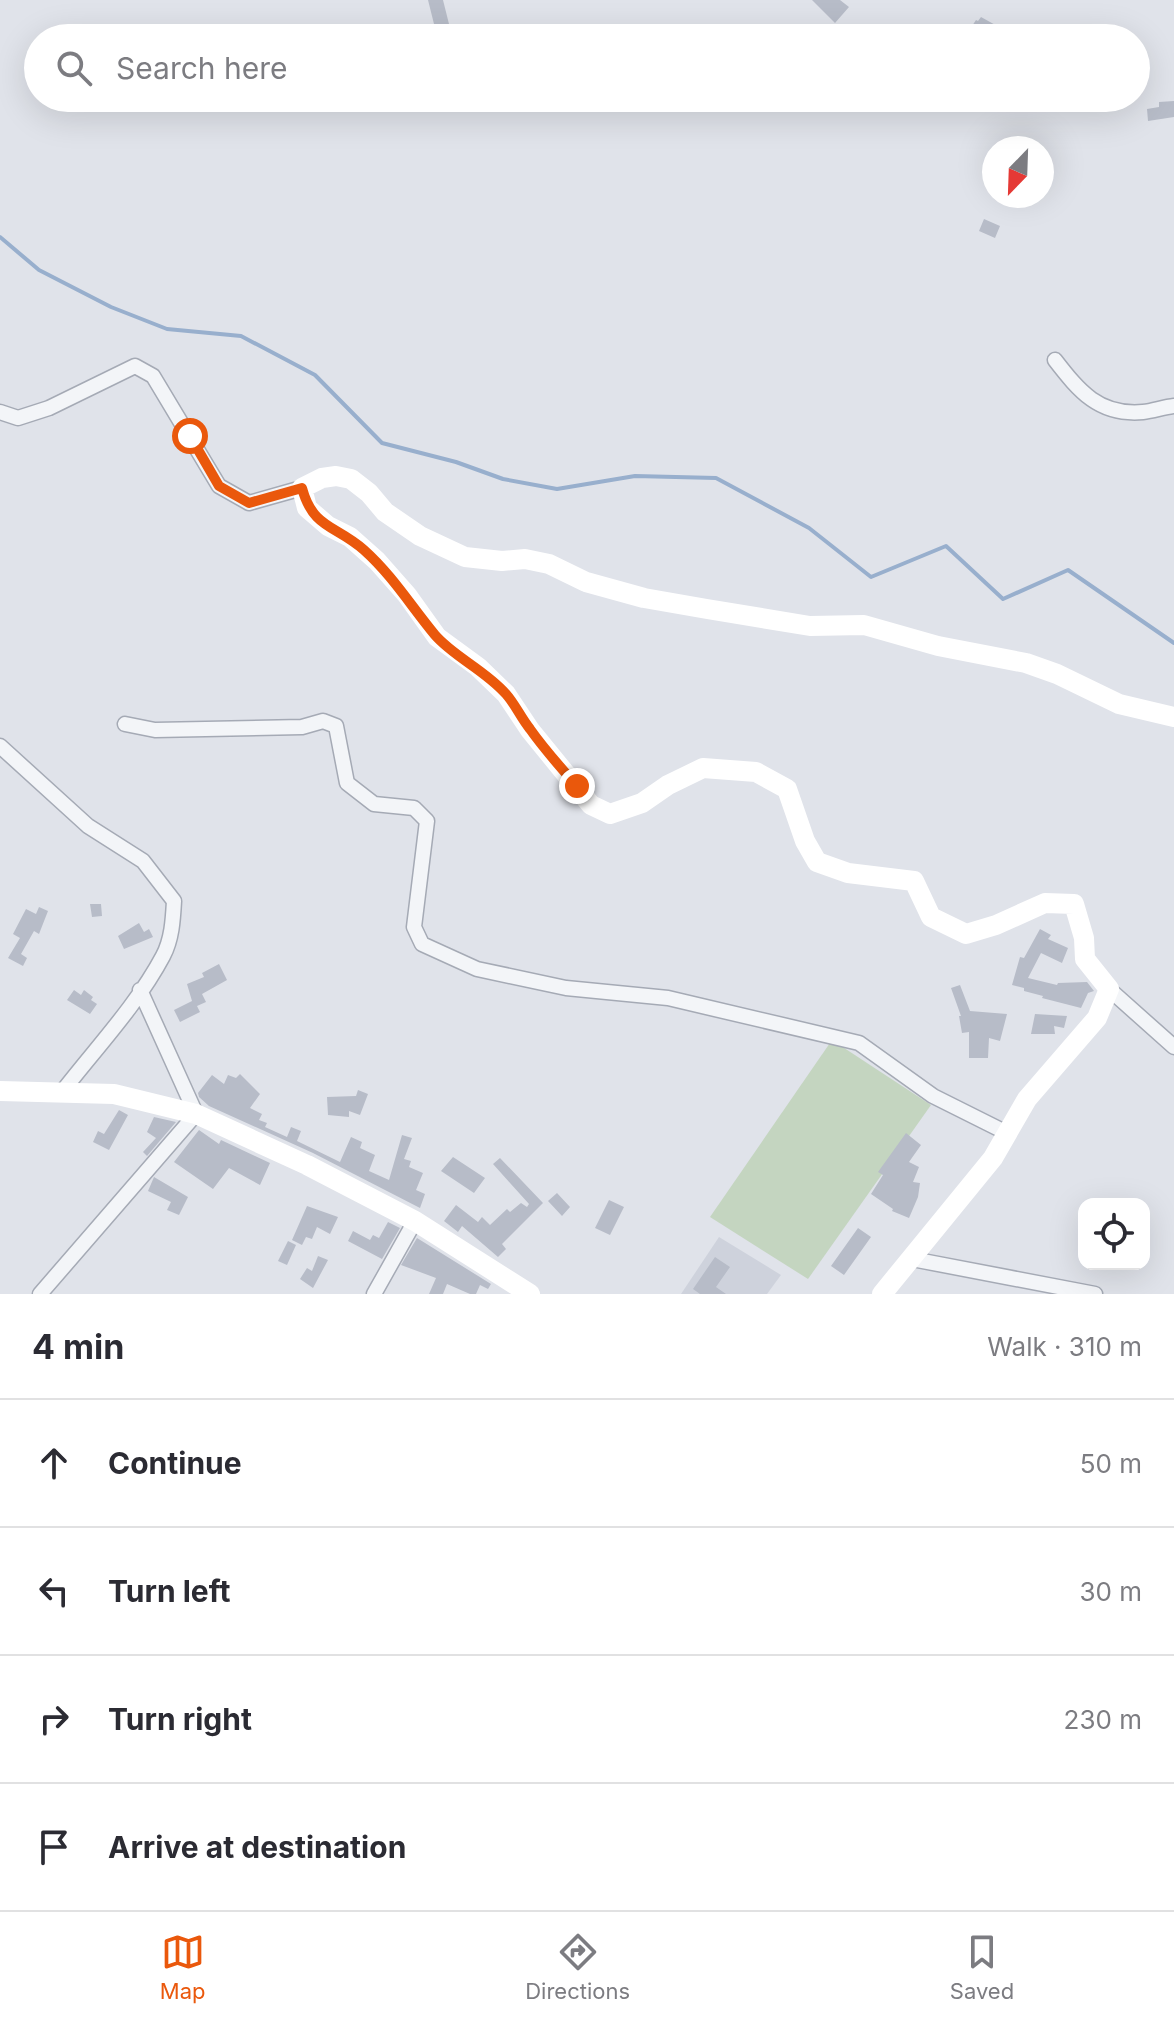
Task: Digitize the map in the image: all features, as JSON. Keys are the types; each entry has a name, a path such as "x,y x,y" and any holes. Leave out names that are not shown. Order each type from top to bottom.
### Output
{"street":[{"path":"1055,360 1076,387 1097,405 1140,412 1174,406"},
{"path":"0,412 18,418 49,408 135,366 153,376 219,486 249,503 302,488 322,478 336,476 351,479 369,493 385,512 420,536 465,557 502,561 525,559 549,564 586,582 644,598 707,609 810,626 864,625 938,646 1026,663 1057,674 1119,704 1174,717"},
{"path":"302,488 307,508 328,526 350,537 377,561 407,595 437,637 478,667 506,694 530,730 591,805 610,814 642,803 668,785 703,768 756,772 787,789 805,841 817,862 848,873 914,881 931,917 966,934 996,925 1045,903 1074,904 1084,938 1085,959 1109,989 1174,1047"},
{"path":"125,724 155,730 302,727 323,721 336,726 347,783 374,804 414,808 427,821 414,927 422,944 477,969 566,988 668,998 859,1043 933,1096 1007,1133"},
{"path":"0,746 88,826 143,861 174,901 172,926 164,954 62,1092"},
{"path":"882,1294 993,1158 1027,1099 1097,1018 1109,989"},
{"path":"140,990 196,1114"},
{"path":"0,1091 114,1094 196,1114 307,1165 415,1221 530,1294"},
{"path":"40,1294 196,1114"},
{"path":"374,1294 415,1221"},
{"path":"912,1259 1095,1294"}],"shaded area":[{"path":"719,1237 781,1275 767,1294 681,1294"}],"green space":[{"path":"832,1040 931,1105 808,1279 710,1217"}],"building":[{"path":"428,0 443,0 449,24 434,24"},
{"path":"812,0 840,0 849,7 835,23"},
{"path":"981,17 994,24 973,24"},
{"path":"1174,101 1174,117 1148,121 1147,112 1159,107 1159,102"},
{"path":"984,219 1000,226 995,238 979,231"},
{"path":"90,904 101,904 102,916 92,917"},
{"path":"39,907 48,911 39,934 34,931 21,954 27,958 23,966 8,958 20,938 13,934 26,909 36,914"},
{"path":"139,923 144,932 149,929 153,937 124,949 118,936"},
{"path":"1040,929 1051,935 1048,939 1068,948 1062,963 1041,953 1028,978 1057,985 1087,982 1094,991 1088,993 1081,1008 1042,998 1012,985 1020,957 1024,958"},
{"path":"219,964 227,980 202,994 206,1002 197,1006 200,1012 180,1022 174,1010 192,1001 187,984 204,977 202,973"},
{"path":"960,985 970,1011 1007,1014 1000,1041 989,1038 988,1058 969,1058 969,1032 962,1033 961,1016 951,988"},
{"path":"74,990 81,995 84,990 93,997 91,1000 97,1004 90,1014 67,1000"},
{"path":"1035,1014 1067,1016 1064,1028 1054,1026 1055,1034 1031,1034"},
{"path":"240,1074 260,1094 250,1108 262,1114 259,1120 267,1123 265,1127 287,1137 291,1127 301,1131 297,1141 340,1162 351,1137 362,1142 360,1148 375,1155 369,1171 389,1180 402,1135 412,1138 404,1159 411,1161 409,1167 423,1173 416,1190 425,1194 420,1208 313,1153 209,1106 199,1097 198,1093 212,1075 224,1084 228,1075 236,1078"},
{"path":"358,1090 368,1094 360,1115 349,1111 349,1117 328,1115 327,1097 356,1096"},
{"path":"119,1110 128,1115 109,1150 93,1142 98,1131 104,1134"},
{"path":"154,1117 176,1122 147,1156 143,1152 156,1138 147,1132"},
{"path":"199,1130 219,1144 221,1140 270,1163 260,1185 229,1168 213,1189 174,1162"},
{"path":"906,1133 921,1145 909,1162 919,1167 913,1182 920,1183 909,1218 892,1211 871,1194 883,1175 878,1172"},
{"path":"453,1157 485,1178 474,1193 441,1171"},
{"path":"500,1158 543,1203 502,1244 506,1249 498,1257 462,1226 458,1232 444,1221 456,1205 478,1222 482,1217 490,1225 507,1209 510,1212 521,1203 527,1207 529,1204 493,1164"},
{"path":"154,1177 188,1197 179,1215 167,1210 171,1202 148,1191"},
{"path":"557,1193 570,1207 562,1216 548,1201"},
{"path":"609,1200 624,1207 610,1235 595,1228"},
{"path":"307,1206 338,1217 330,1234 317,1227 312,1239 306,1237 302,1245 292,1240"},
{"path":"388,1222 400,1228 382,1259 348,1241 353,1231 370,1240 373,1235 379,1238"},
{"path":"858,1228 871,1237 844,1275 831,1266"},
{"path":"417,1238 491,1284 488,1289 480,1285 476,1294 470,1294 447,1284 443,1294 429,1294 436,1278 401,1265"},
{"path":"288,1241 296,1245 287,1265 278,1261"},
{"path":"318,1256 328,1260 313,1288 300,1279 307,1268 312,1271"},
{"path":"715,1257 730,1267 716,1287 726,1294 700,1294 693,1289"}],"waterway":[{"path":"0,237 39,270 111,307 167,329 241,336 315,375 382,443 456,462 503,479 557,489 635,476 716,478 809,528 871,577 946,546 1003,599 1068,570 1174,643"}],"route":[{"path":"190,436 219,486 249,503 302,488 307,508 328,526 350,537 377,561 407,595 437,637 478,667 506,694 530,730 577,786"}]}
